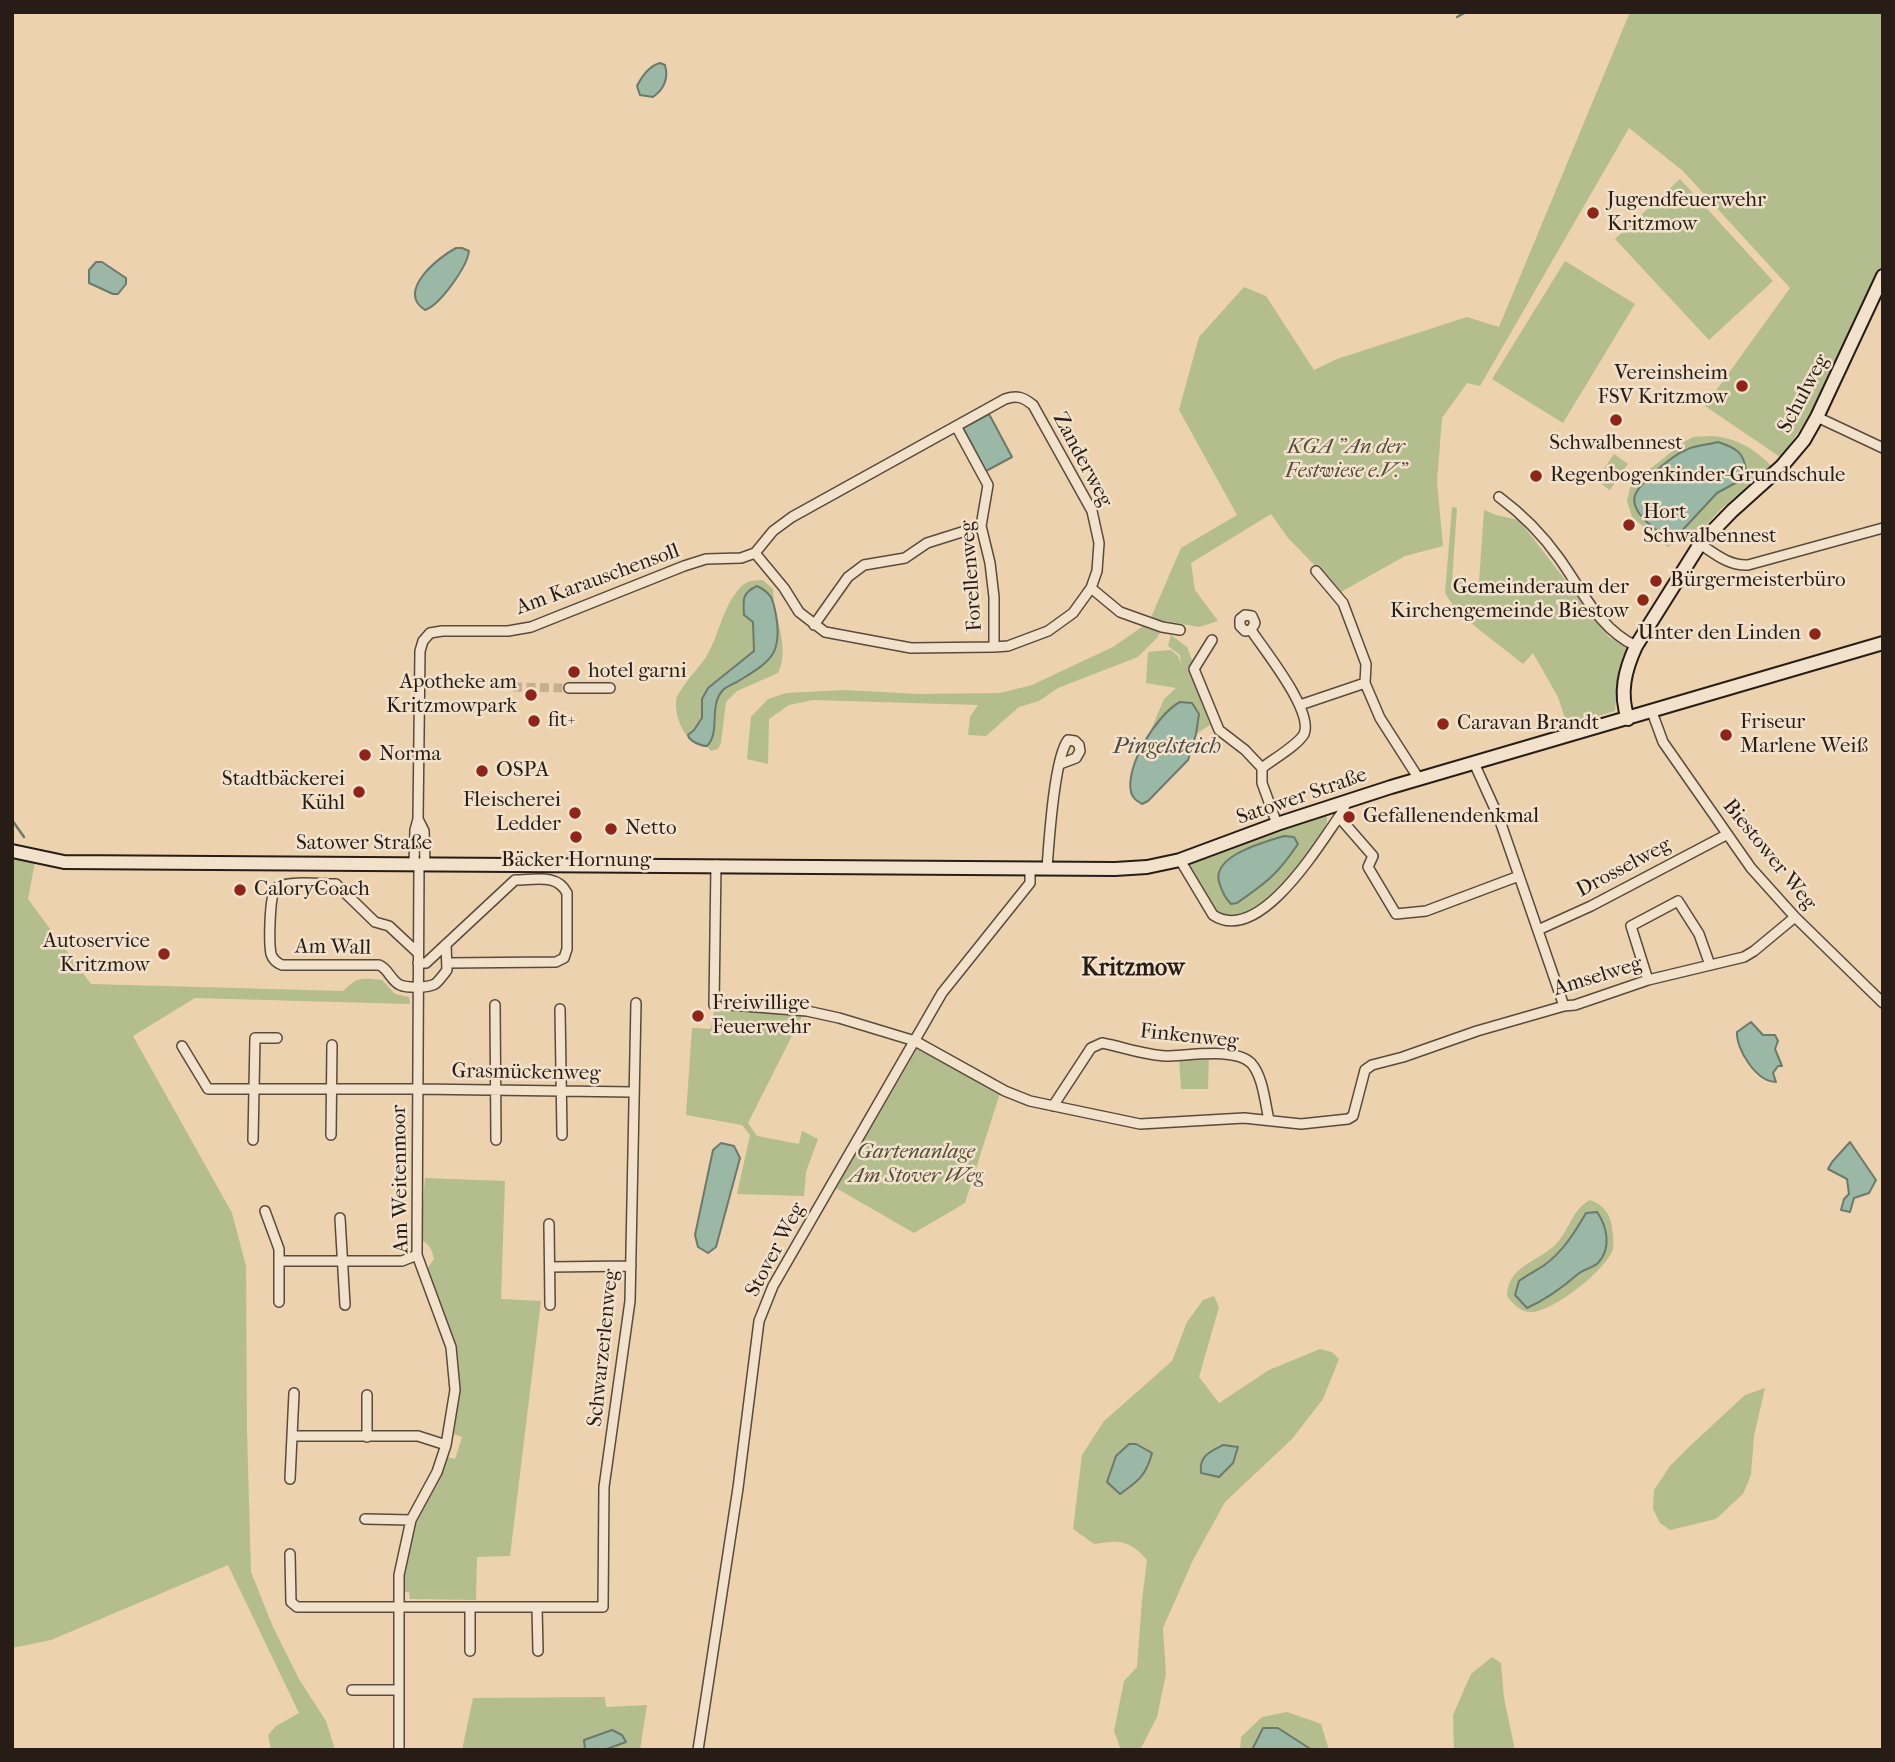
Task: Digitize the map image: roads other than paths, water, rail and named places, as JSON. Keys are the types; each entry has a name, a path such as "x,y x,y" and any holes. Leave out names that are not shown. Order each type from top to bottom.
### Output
{"main road":[{"name":"Schulweg","path":"1628,719 1623,687 1628,664 1636,646 1700,544 1782,466 1804,440 1883,276"},
{"name":"Satower Straße","path":"12,851 64,862 1147,867 1180,860 1277,824 1419,779 1883,643"}],"street":[{"name":"Zanderweg","path":"1013,396 1023,397 1032,405 1094,519 1099,543 1099,556 1091,588 1082,603 1063,622 1018,642 994,647 911,648 824,632 799,612 784,588 755,553 782,523 1013,396"},
{"path":"1817,417 1883,449"},
{"name":"Forellenweg","path":"956,426 988,485 981,526 991,575 994,647"},
{"path":"1499,497 1526,519 1558,557 1602,620 1616,634 1636,646"},
{"path":"814,625 848,577 864,565 905,558 928,543 981,526"},
{"path":"1700,544 1738,566 1883,528"},
{"name":"Am Karauschensoll","path":"419,864 415,830 418,819 420,651 423,641 430,633 508,631 531,627 684,566 706,559 727,561 755,553"},
{"path":"1316,571 1340,597 1366,664 1365,682 1380,718 1419,779"},
{"path":"1091,588 1120,611 1162,627 1180,630"},
{"path":"1251,630 1300,705 1305,720 1304,734 1293,746 1262,768"},
{"path":"1212,640 1195,669 1199,681 1219,730 1245,750 1262,768 1262,783 1277,824"},
{"path":"1300,705 1365,682"},
{"path":"569,688 610,688"},
{"name":"Biestower Weg","path":"1652,712 1663,742 1751,869 1795,917 1883,1003"},
{"path":"1474,763 1499,818 1564,1006"},
{"path":"1047,868 1060,764"},
{"path":"1180,860 1213,915 1232,922 1254,915 1287,888 1339,817 1346,802"},
{"path":"1339,817 1373,856 1368,867 1396,914 1426,911 1519,876"},
{"name":"Drosselweg","path":"1538,930 1591,906 1726,835"},
{"name":"Am Weitenmoor","path":"398,1750 399,1575 411,1521 437,1472 446,1445 455,1390 452,1348 416,1255 419,864"},
{"path":"714,1005 716,865"},
{"name":"Stover Weg","path":"698,1750 738,1488 759,1321 773,1286 942,993 1030,883 1030,868"},
{"path":"418,963 426,963 515,880 556,880 567,892 568,949 564,958 556,962 447,963"},
{"name":"Am Wall","path":"418,953 389,926 375,922 336,884 284,884 276,888 271,897 271,953 276,963 379,965 387,969 401,985 418,986"},
{"path":"1648,980 1631,926 1678,901 1699,934 1710,965"},
{"name":"Amselweg","path":"1269,1120 1301,1124 1348,1119 1356,1110 1365,1070 1372,1065 1648,980 1744,957 1795,917"},
{"path":"418,986 435,984 447,970 446,944"},
{"name":"Schwarzerlenweg","path":"537,1607 603,1607 604,1487 621,1367 631,1266 636,1003"},
{"path":"495,1005 496,1140"},
{"path":"731,1005 824,1013 915,1041 1005,1091 1030,1101 1140,1124 1244,1118 1269,1120"},
{"path":"561,1009 562,1135"},
{"path":"253,1140 255,1038 277,1038"},
{"name":"Finkenweg","path":"1054,1105 1091,1048 1102,1042 1163,1056 1228,1055 1245,1059 1252,1064 1259,1079 1269,1120"},
{"path":"331,1135 332,1045"},
{"name":"Grasmückenweg","path":"182,1046 208,1089 633,1092"},
{"path":"265,1211 279,1249 279,1302"},
{"path":"340,1218 345,1305"},
{"path":"549,1224 550,1305"},
{"path":"279,1261 402,1261 416,1255"},
{"path":"550,1267 631,1266"},
{"path":"290,1479 294,1393"},
{"path":"367,1395 367,1437"},
{"path":"293,1436 418,1436 446,1445"},
{"path":"365,1519 411,1521"},
{"path":"290,1554 291,1602 298,1607 537,1607 538,1651"},
{"path":"470,1608 470,1651"},
{"path":"352,1690 398,1690"}],"water":[{"path":"660,63 665,65 666,70 663,87 653,97 640,95 637,86 641,79 649,69"},
{"path":"456,248 469,251 463,266 452,285 438,301 425,310 417,303 417,285 430,267"},
{"path":"96,262 102,262 126,278 126,284 118,294 89,283 89,270"},
{"path":"989,414 1012,457 986,471 963,428"},
{"path":"1718,442 1730,446 1743,459 1746,471 1739,481 1717,493 1678,535 1669,537 1644,520 1634,500 1639,488 1658,469 1680,453 1693,447"},
{"path":"757,586 769,594 774,605 778,629 775,649 758,669 723,690 716,704 711,740 707,746 699,744 688,735 702,718 702,699 708,688 754,651 753,622 744,615 744,597"},
{"name":"Pingelsteich","path":"1180,702 1192,703 1199,714 1188,760 1142,804 1134,798 1130,781 1138,755 1162,717"},
{"path":"1284,836 1294,837 1298,844 1284,863 1256,889 1237,903 1231,904 1220,885 1222,866 1230,858 1252,846"},
{"path":"1751,1022 1763,1035 1775,1035 1778,1041 1775,1049 1782,1066 1778,1066 1773,1073 1776,1082 1769,1081 1755,1071 1740,1047 1737,1032"},
{"path":"1850,1142 1876,1180 1869,1193 1854,1198 1850,1212 1841,1210 1844,1199 1849,1194 1847,1179 1828,1169"},
{"path":"721,1143 734,1146 740,1158 716,1247 708,1253 698,1247 695,1235 713,1150"},
{"path":"1597,1212 1606,1237 1602,1257 1596,1265 1580,1272 1554,1293 1527,1308 1515,1295 1519,1281 1543,1266 1562,1249 1586,1213"},
{"path":"1129,1444 1136,1444 1152,1453 1140,1477 1120,1494 1107,1482 1116,1456"},
{"path":"1223,1445 1238,1447 1233,1463 1219,1477 1201,1473 1203,1459 1209,1452"},
{"path":"1263,1728 1278,1728 1312,1750 1252,1750"},
{"path":"612,1730 622,1735 626,1742 604,1750 585,1750 584,1740"}],"waterway":[{"path":"1457,17 1466,12"},
{"path":"12,820 24,837"}],"tunnel":[{"path":"513,687 569,688"}],"place":[{"name":"Jugendfeuerwehr Kritzmow","path":"1593,213"},
{"name":"Vereinsheim FSV Kritzmow","path":"1742,386"},
{"name":"Schwalbennest","path":"1616,420"},
{"name":"Regenbogenkinder-Grundschule","path":"1536,476"},
{"name":"Hort Schwalbennest","path":"1629,525"},
{"name":"Bürgermeisterbüro","path":"1656,581"},
{"name":"Gemeinderaum der Kirchengemeinde Biestow","path":"1643,600"},
{"name":"Unter den Linden","path":"1815,634"},
{"name":"hotel garni","path":"574,672"},
{"name":"Apotheke am Kritzmowpark","path":"531,695"},
{"name":"fit+","path":"534,721"},
{"name":"Caravan Brandt","path":"1443,724"},
{"name":"Friseur Marlene Weiß","path":"1726,735"},
{"name":"Norma","path":"365,755"},
{"name":"OSPA","path":"482,771"},
{"name":"Stadtbäckerei Kühl","path":"359,792"},
{"name":"Fleischerei Ledder","path":"575,813"},
{"name":"Gefallenendenkmal","path":"1349,817"},
{"name":"Netto","path":"611,829"},
{"name":"Bäcker Hornung","path":"576,837"},
{"name":"CaloryCoach","path":"240,890"},
{"name":"Autoservice Kritzmow","path":"164,954"},
{"name":"Freiwillige Feuerwehr","path":"698,1016"}],"district":[{"name":"Kritzmow","path":"1133,969"}],"park label":[{"name":"KGA \"An der Festwiese e.V.\"","path":"1346,460"},
{"name":"Gartenanlage Am Stover Weg","path":"916,1165"}]}
